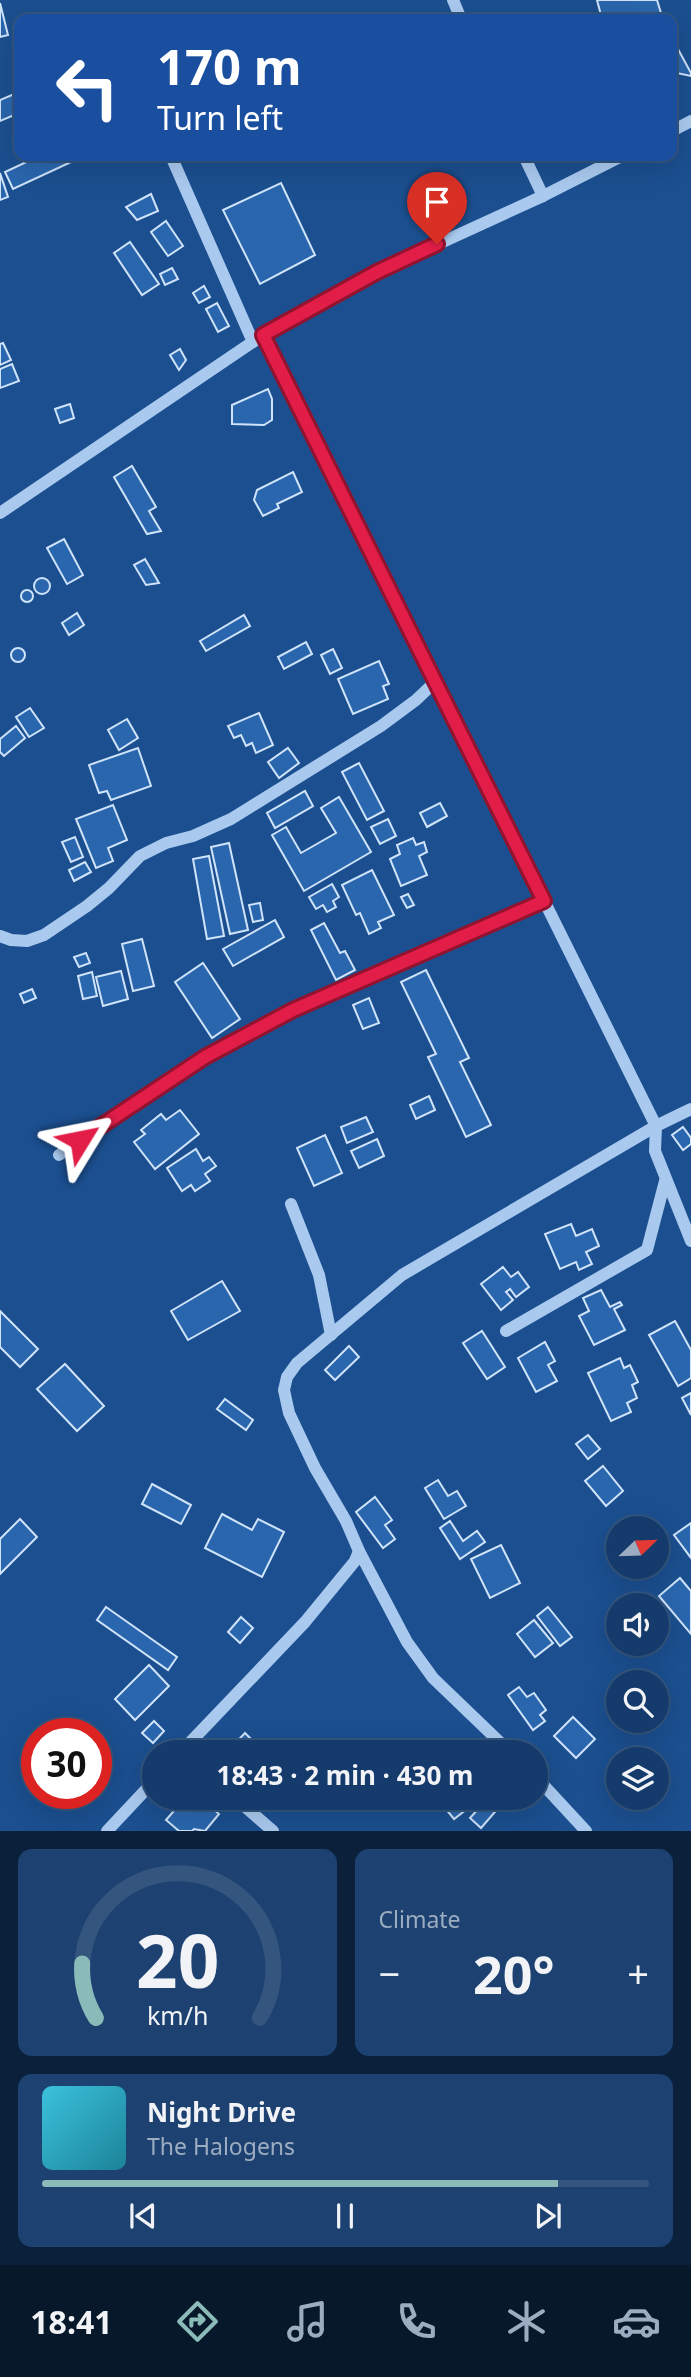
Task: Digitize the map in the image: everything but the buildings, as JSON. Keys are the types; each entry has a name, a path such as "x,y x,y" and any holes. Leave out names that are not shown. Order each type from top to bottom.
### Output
{"street":[{"path":"173,161 258,338 435,682 656,1126 655,1151 691,1241"},
{"path":"526,161 543,196"},
{"path":"0,513 258,338 377,272 543,196 612,161"},
{"path":"0,936 27,942 44,935 95,900 140,856 166,843 192,836 231,819 380,726 416,700 435,682"},
{"path":"59,1155 205,1057 271,1022 544,901"},
{"path":"498,1740 433,1678 407,1642 289,1413 284,1390 287,1377 297,1363 401,1275 656,1126 691,1109"},
{"path":"506,1331 647,1250 666,1181"},
{"path":"290,1205 319,1275 331,1335"},
{"path":"192,1740 305,1622 355,1561 359,1551"},
{"path":"548,1790 586,1831"},
{"path":"107,1831 142,1794"},
{"path":"249,1810 273,1831"}],"route":[{"path":"80,1140 205,1057 293,1010 544,901 263,335 377,272 437,244"}]}
